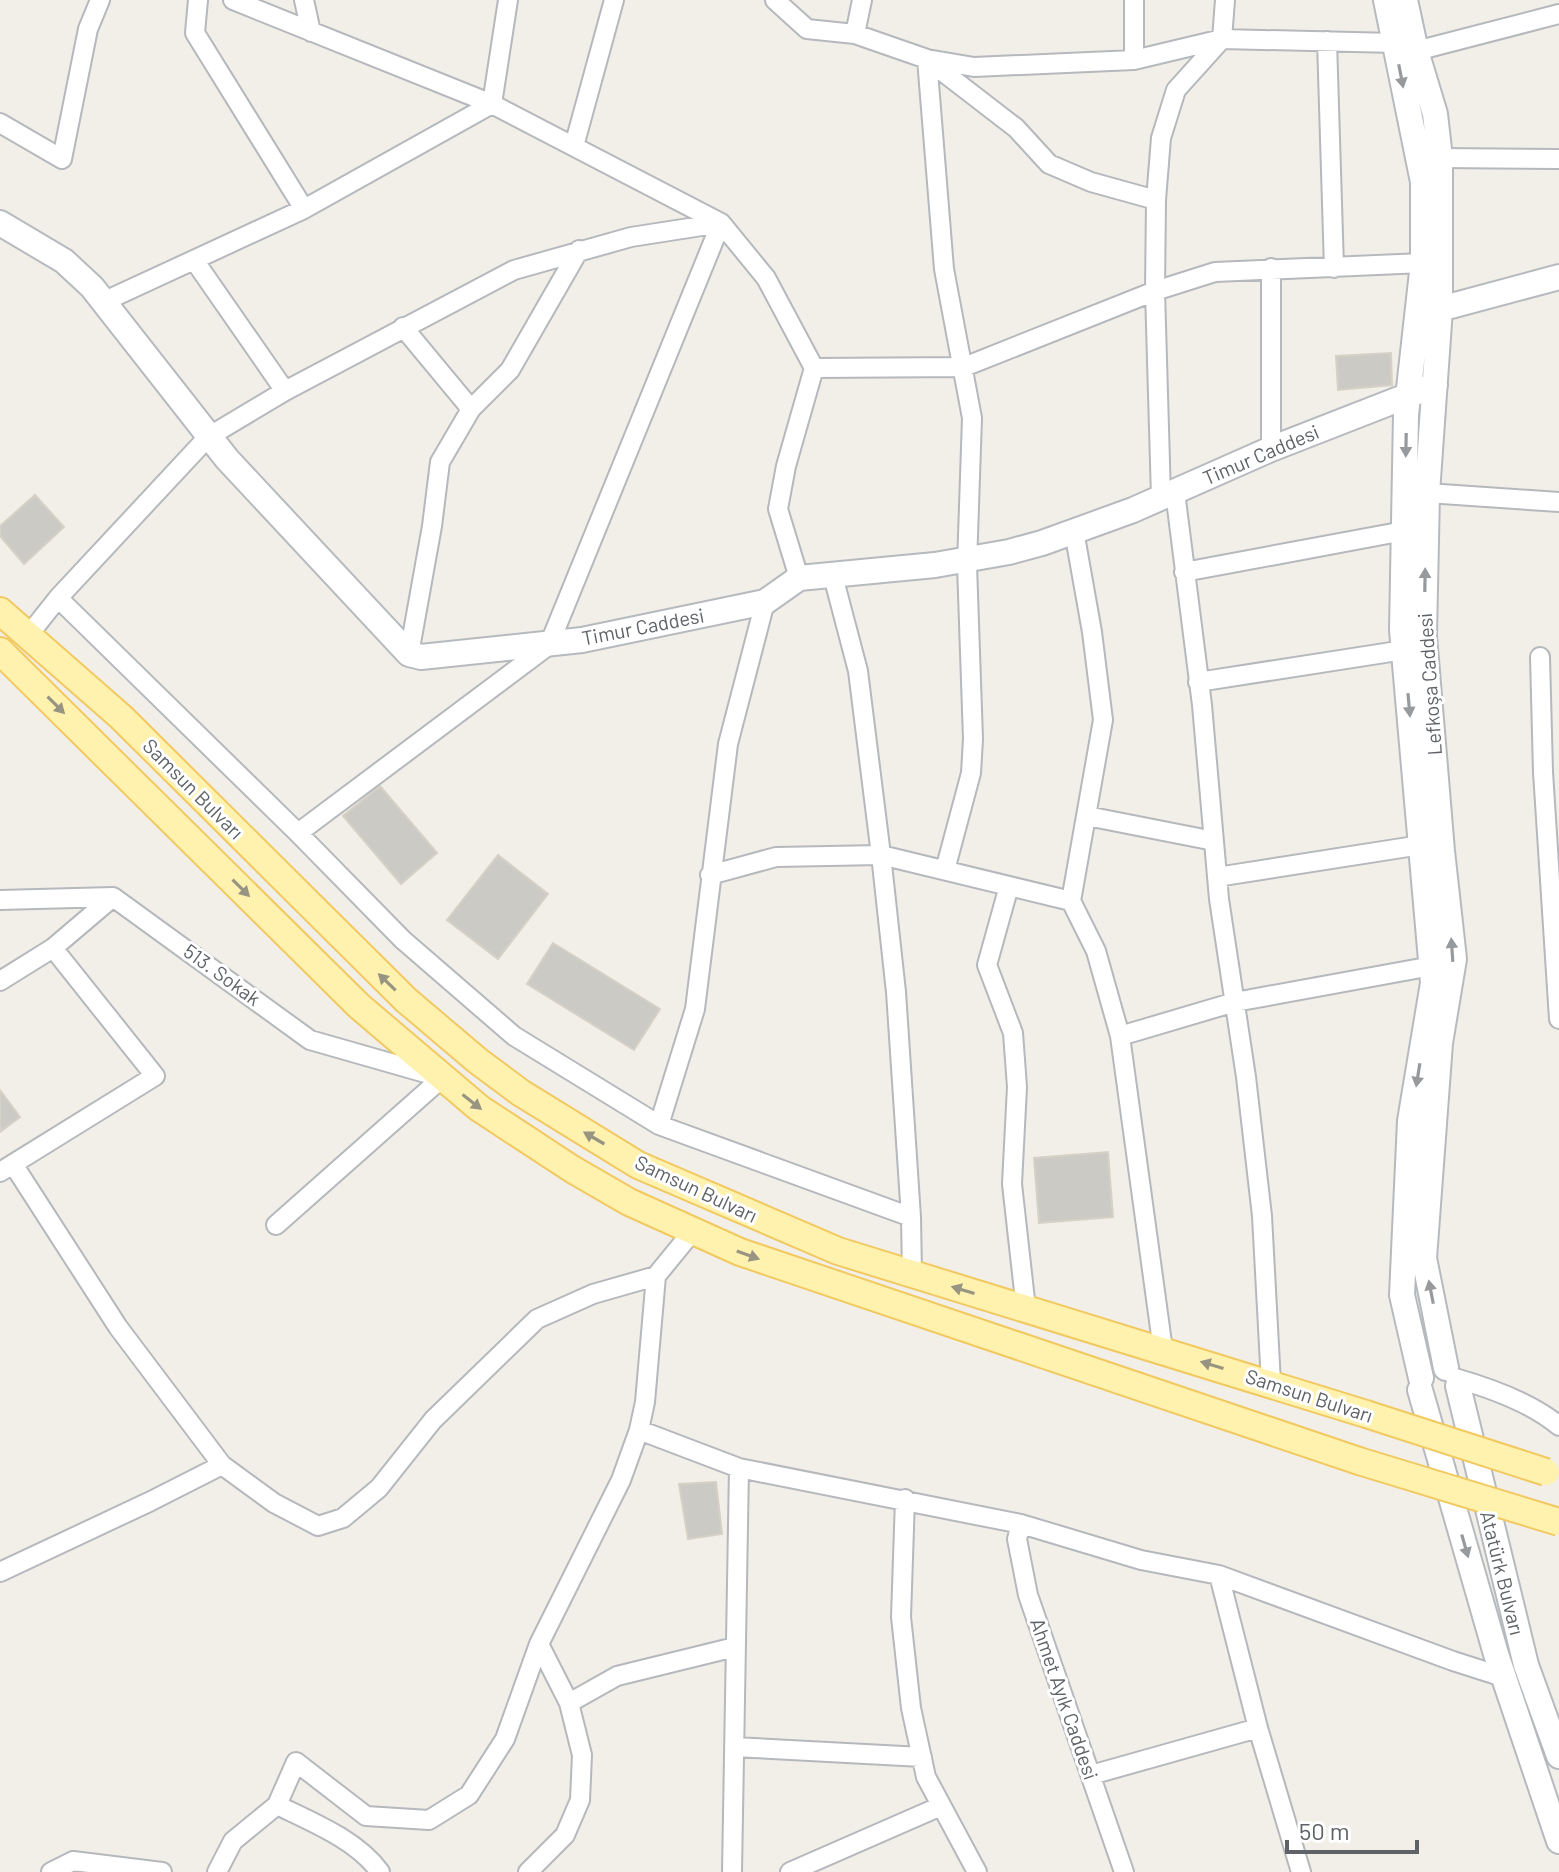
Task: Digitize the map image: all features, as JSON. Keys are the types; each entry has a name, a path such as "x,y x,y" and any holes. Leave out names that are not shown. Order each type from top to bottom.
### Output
{"main road":[{"name":"Samsun Bulvarı","path":"10,619 121,717 406,1000 521,1093 638,1165 838,1251 1271,1383 1555,1475"},
{"path":"0,651 359,1006 479,1108 629,1202 692,1232 828,1283 1359,1461 1559,1522"},
{"path":"0,658 27,676"}],"street":[{"path":"0,123 62,159 88,29 100,0"},
{"path":"198,0 195,33 304,209"},
{"path":"233,0 492,104 721,223 766,278 814,368 786,466 778,509 799,578"},
{"path":"304,0 311,32"},
{"path":"492,104 508,0"},
{"path":"574,146 614,0"},
{"path":"775,0 807,29 855,34 927,59 974,67 1134,60 1222,39 1327,41 1405,47 1559,14 1555,0"},
{"path":"855,34 862,0"},
{"path":"1134,0 1134,60"},
{"path":"1225,0 1222,39 1176,90 1161,138 1156,200 1155,291 1168,495 1184,572 1217,877 1246,1077 1262,1216 1271,1383"},
{"path":"1386,0 1405,47 1423,182 1423,263 1429,307 1408,395 1404,650 1433,983 1410,1121 1402,1295 1420,1384 1503,1677 1559,1841"},
{"name":"Lefkoşa Caddesi","path":"1405,0 1405,47 1435,114 1440,158 1429,307 1435,385 1427,493 1424,636 1454,959 1440,1043 1424,1258 1453,1378"},
{"path":"1327,41 1334,268"},
{"path":"927,59 1016,128 1049,164 1091,182 1156,200"},
{"path":"927,59 944,269 972,418 967,561 973,739 971,773 945,870"},
{"path":"105,301 304,209 492,104"},
{"path":"1440,158 1559,159"},
{"path":"0,223 64,261 105,301 208,437 409,654"},
{"path":"10,619 58,598 208,437 285,391 514,270 631,237 721,223"},
{"path":"298,833 549,645 721,223"},
{"path":"409,654 440,462 471,409 510,370 579,250"},
{"path":"194,260 285,391"},
{"path":"814,368 964,367 1155,291 1215,272 1423,263"},
{"path":"1271,268 1271,449"},
{"path":"1429,307 1559,277"},
{"path":"403,327 471,409"},
{"name":"Timur Caddesi","path":"409,654 421,657 549,645 765,602 799,578 967,561 1042,543 1168,495 1271,449 1435,385"},
{"path":"1427,493 1559,502"},
{"path":"1074,531 1092,632 1103,720 1071,901 1096,951 1120,1036 1163,1350"},
{"path":"1184,572 1404,531"},
{"path":"833,576 858,671 881,855 896,992 912,1275"},
{"path":"58,598 403,940 514,1036 659,1125 911,1217"},
{"path":"659,1125 695,1009 728,744 765,602"},
{"path":"1198,682 1404,650"},
{"path":"1540,657 1551,772 1559,1019"},
{"path":"1087,816 1214,841"},
{"path":"1217,877 1421,845"},
{"path":"710,875 776,857 881,855 1071,901"},
{"path":"1009,886 987,965 1013,1033 1017,1087 1012,1184 1026,1309"},
{"path":"0,900 113,897"},
{"path":"0,981 53,948 113,897"},
{"name":"513. Sokak","path":"113,897 310,1040 442,1078"},
{"path":"53,948 155,1076 6,1168 118,1327 222,1465 274,1503 318,1526 343,1518 379,1488 433,1420 537,1319 593,1294 656,1276"},
{"path":"1120,1036 1235,1002 1432,966"},
{"path":"276,1225 442,1078"},
{"path":"217,1872 233,1841 277,1805 296,1762 366,1816 429,1820 469,1795 505,1739 539,1644 621,1480 639,1430 645,1402 656,1276 692,1232"},
{"path":"1420,1384 1430,1369 1515,1401 1559,1426"},
{"path":"1420,1384 1432,1403 1443,1404 1453,1398 1453,1378"},
{"name":"Atatürk Bulvarı","path":"1453,1378 1526,1665 1551,1707 1559,1756"},
{"path":"639,1430 739,1468 1021,1524 1141,1560 1219,1575 1503,1677"},
{"path":"0,1572 222,1465"},
{"path":"732,1872 739,1468"},
{"path":"905,1499 901,1617 911,1708 926,1777 977,1872"},
{"name":"Ahmet Ayık Caddesi","path":"1021,1524 1017,1539 1028,1595 1124,1872"},
{"path":"1219,1575 1258,1728 1301,1872"},
{"path":"528,1872 565,1835 580,1800 582,1755 569,1703 539,1644"},
{"path":"569,1703 617,1676 735,1647"},
{"path":"1091,1775 1258,1728"},
{"path":"734,1747 922,1757"},
{"path":"277,1805 325,1828 372,1860 380,1872"},
{"path":"790,1872 941,1806"},
{"path":"51,1872 73,1861 162,1872"}],"building":[{"path":"1391,353 1392,385 1338,390 1336,356"},
{"path":"35,495 64,527 24,564 0,536 0,526"},
{"path":"380,786 437,853 401,884 343,816"},
{"path":"498,855 548,894 498,959 447,920"},
{"path":"553,943 660,1009 634,1050 527,984"},
{"path":"0,1090 20,1117 0,1132"},
{"path":"1108,1152 1113,1217 1039,1223 1034,1158"},
{"path":"716,1482 722,1534 688,1539 679,1484"}]}
